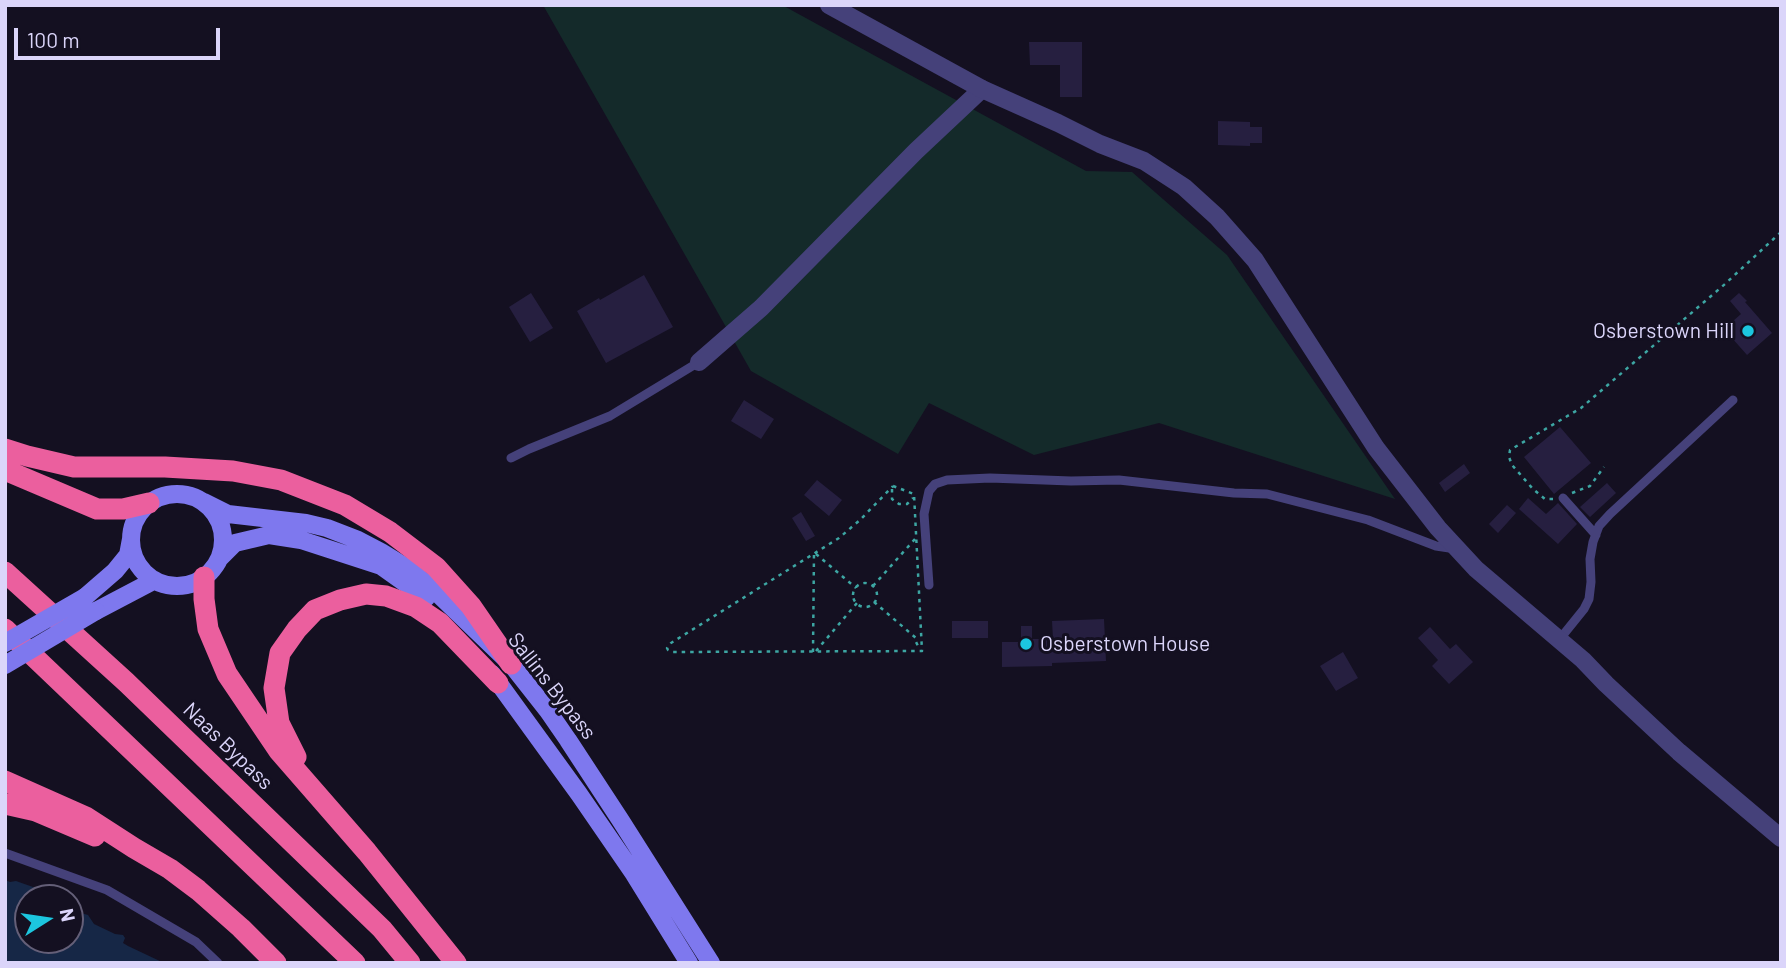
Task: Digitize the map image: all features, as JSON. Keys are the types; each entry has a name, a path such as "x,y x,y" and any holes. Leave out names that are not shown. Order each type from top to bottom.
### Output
{"highway":[{"path":"5,449 74,467 164,467 233,471 281,480 345,505 390,532 436,567 471,606 512,664"},
{"path":"5,470 97,509 123,509 149,503"},
{"name":"Naas Bypass","path":"5,572 126,682 382,929 410,963"},
{"path":"204,577 208,629 227,674 279,751 367,852 456,963"},
{"path":"322,802 279,723 274,688 280,653 315,610 366,594 386,596 416,607 440,623 498,683"},
{"path":"5,629 355,963"},
{"path":"5,781 86,817 170,869 241,928 276,963"},
{"path":"5,804 36,811 81,831 134,848"}],"main road":[{"path":"5,643 85,597 116,570 128,555 131,537 136,518 149,503 159,497 182,494 204,502 215,513 222,527 224,543 214,569 193,583 180,586 167,585 147,574 135,557 131,537"},
{"name":"Sallins Bypass","path":"204,502 228,514 327,528 381,552 407,568 432,589 512,664 568,740 711,963"},
{"name":"Sallins Bypass","path":"220,558 235,543 269,535 301,540 381,566 422,594 448,617 480,654 626,863 689,963"},
{"path":"5,665 96,611 155,580"}],"street":[{"path":"829,5 982,89 1058,122 1100,144 1144,161 1184,187 1217,217 1255,260 1376,448 1457,550 1583,660 1679,751 1781,838"},
{"path":"699,362 761,308 916,151 982,89"}],"lane":[{"path":"511,458 610,416 699,362"},
{"path":"1559,640 1589,599 1590,559 1599,526 1733,400"},
{"path":"929,585 924,514 929,491 935,484 947,480 1119,480 1234,493 1267,494 1368,520 1436,546 1457,550"},
{"path":"1563,498 1596,535"},
{"path":"5,853 107,890 196,942 218,963"}],"path":[{"path":"1604,467 1590,486 1558,500 1545,499 1512,465 1510,450 1581,408 1725,285 1781,232"},
{"path":"893,486 891,494 899,504 907,504 914,494"},
{"path":"893,486 914,494"},
{"path":"893,486 839,538 671,643 668,650 922,652 914,494"},
{"path":"873,586 916,538"},
{"path":"814,553 856,588"},
{"path":"814,553 814,652"},
{"path":"864,584 873,586 877,594 874,602 866,607 857,603 853,596 856,588 864,584"},
{"path":"874,602 916,638 918,646 921,647"},
{"path":"814,652 857,603"}],"green space":[{"path":"543,5 782,5 1086,171 1132,172 1227,255 1395,499 1159,423 1034,455 929,403 898,454 751,371"}],"water":[{"path":"5,880 24,884 14,884 14,954 84,954 84,914 94,924 123,935 123,943 164,963 5,963"}],"building":[{"path":"1029,42 1082,42 1082,97 1060,97 1060,65 1030,65"},
{"path":"1218,121 1250,122 1250,127 1262,127 1262,143 1250,143 1250,146 1218,145"},
{"path":"644,275 673,327 606,363 577,311"},
{"path":"531,293 553,328 530,342 509,307"},
{"name":"Osberstown Hill","path":"1739,293 1772,333 1747,355 1724,329 1741,314 1730,301"},
{"path":"744,400 774,419 761,439 731,421"},
{"path":"1560,427 1591,463 1554,494 1524,457"},
{"path":"1464,464 1470,473 1445,492 1439,483"},
{"path":"817,480 842,500 829,516 804,495"},
{"path":"1607,483 1616,493 1590,517 1580,507"},
{"path":"1528,498 1546,514 1558,503 1577,524 1558,544 1519,509"},
{"path":"1507,505 1516,513 1498,533 1489,524"},
{"path":"801,512 815,536 806,541 792,518"},
{"path":"1104,619 1106,661 1002,667 1002,642 1021,642 1021,626 1032,626 1032,639 1053,639 1052,621"},
{"path":"952,621 988,621 988,638 952,638"},
{"path":"1430,627 1450,649 1456,644 1473,662 1449,684 1432,666 1438,660 1418,638"},
{"path":"1343,652 1358,678 1336,691 1320,666"}],"place":[{"name":"Osberstown Hill","path":"1748,331"},
{"name":"Osberstown House","path":"1026,644"}]}
